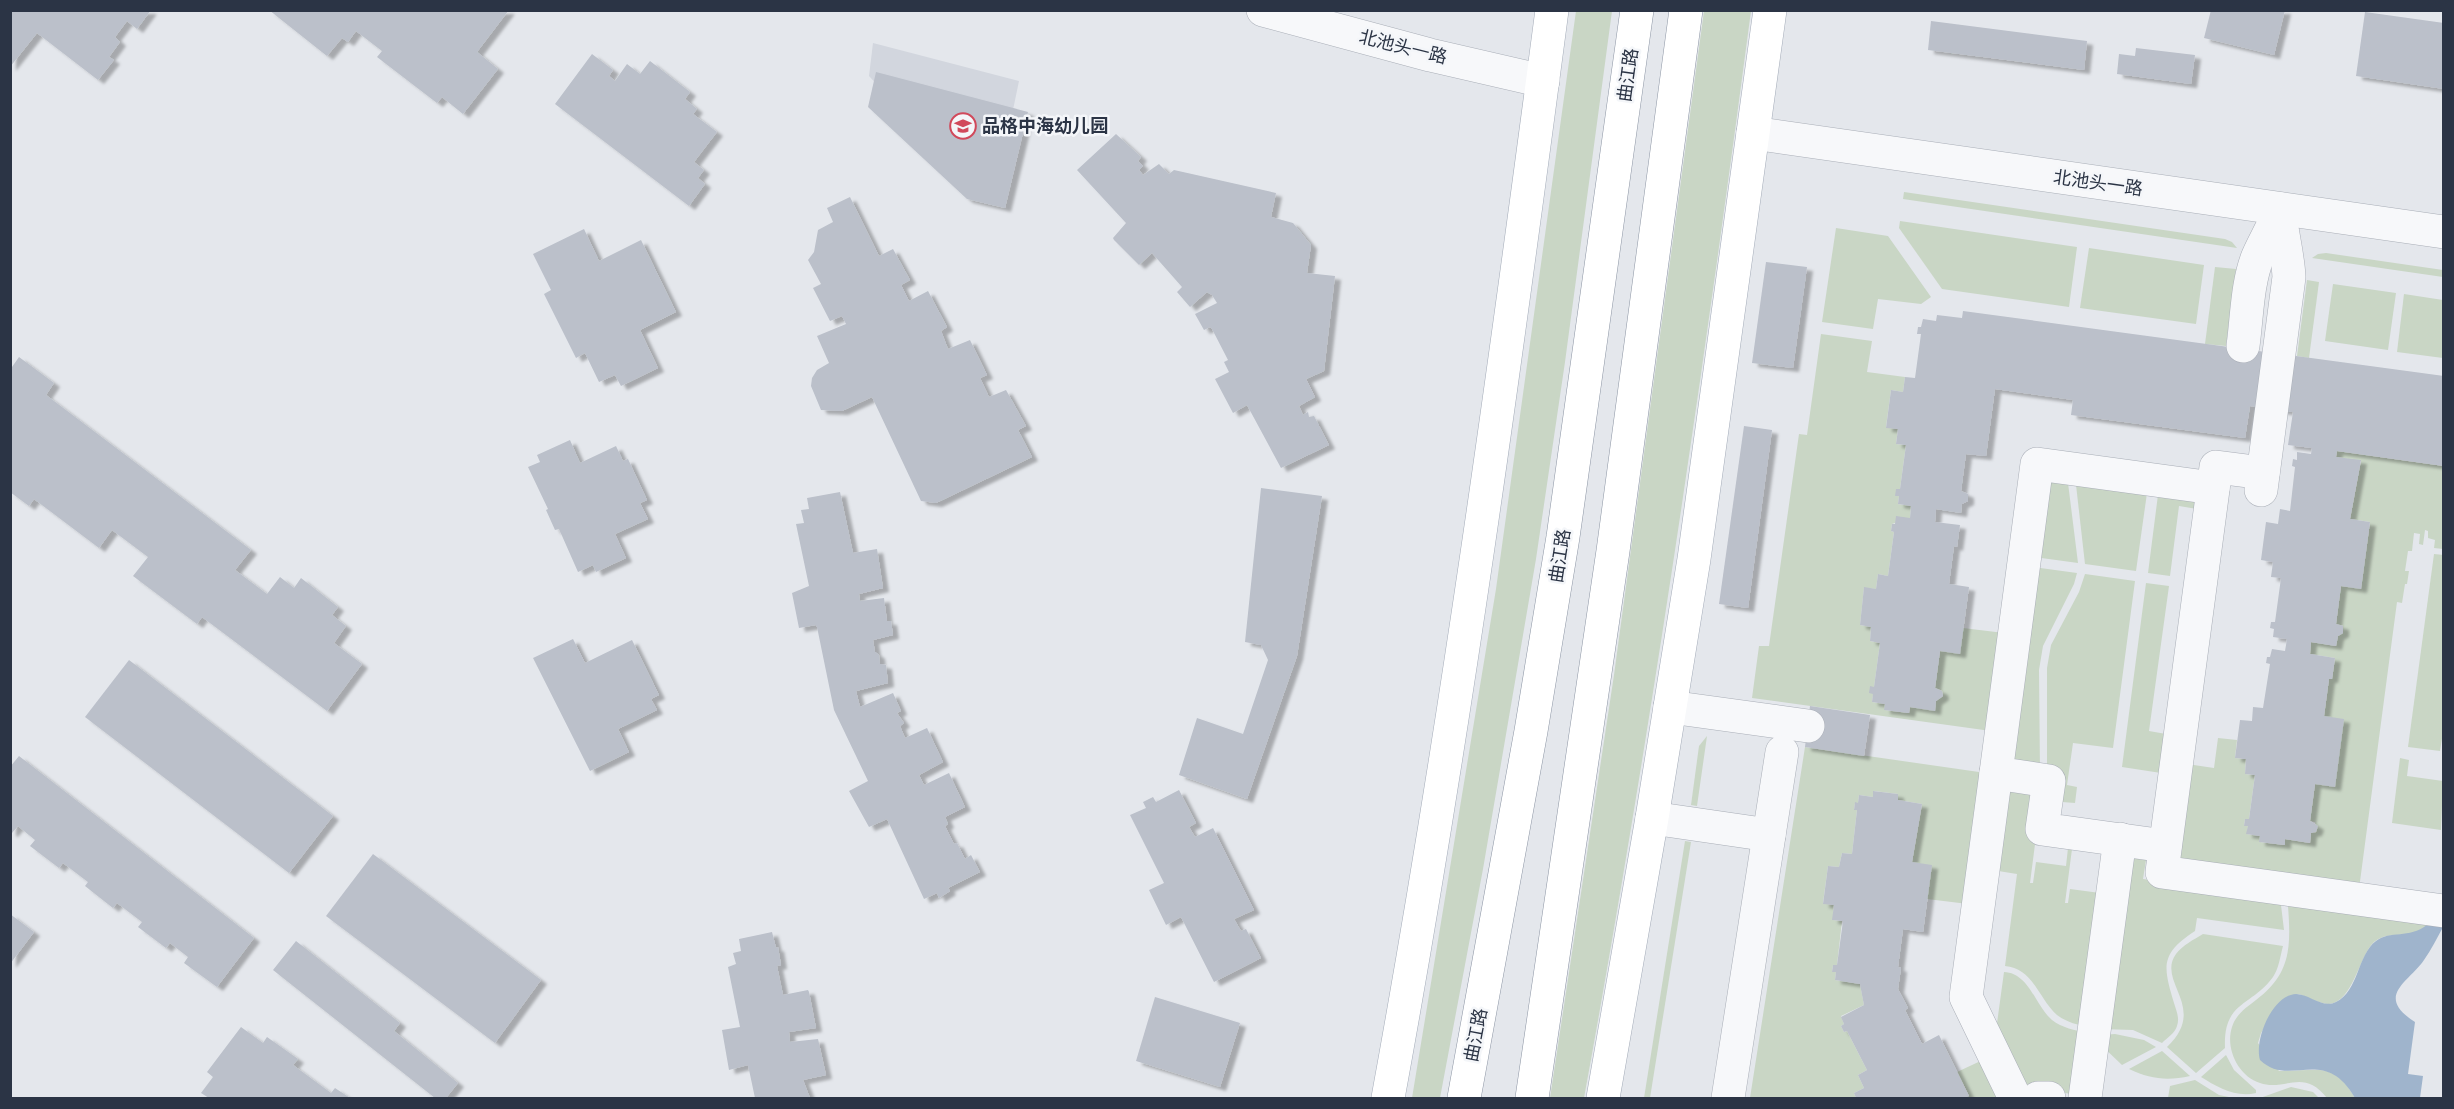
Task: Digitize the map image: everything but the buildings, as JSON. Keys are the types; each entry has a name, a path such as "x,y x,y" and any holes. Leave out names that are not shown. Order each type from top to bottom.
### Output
{"main road":[{"path":"1388,1098 1439,803 1482,525 1552,10"},
{"name":"曲江路","path":"1464,1098 1526,765 1563,537 1636,10"},
{"path":"1532,1098 1613,551 1686,10"},
{"path":"1603,1098 1652,818 1712,441 1770,10"}],"street":[{"name":"北池头一路","path":"1263,10 1430,55 1543,81"},
{"name":"北池头一路","path":"1753,133 2444,232"},
{"path":"2243,346 2253,272 2280,208"},
{"path":"2280,208 2280,225 2289,277 2262,482 2216,467 2162,872 2444,911"},
{"path":"2015,1098 1966,997 2037,464 2213,489"},
{"path":"1670,707 1808,726"},
{"path":"1728,1098 1782,752"},
{"path":"1996,773 2049,781 2042,829 2166,846"},
{"path":"1652,818 1769,835"},
{"path":"2085,1098 2120,839"},
{"path":"2038,1098 2049,1098"}],"shaded area":[{"name":"品格中海幼儿园","path":"873,43 1019,81 998,182 957,171 869,76"}],"green space":[{"path":"1576,11 1612,11 1536,559 1483,869 1440,1098 1412,1098 1496,589"},
{"path":"1704,11 1751,11 1714,283 1653,691 1584,1098 1550,1098 1614,675"},
{"path":"1904,192 2225,239 2237,248 1903,199"},
{"path":"1900,221 2077,247 2069,307 1942,289 1899,228"},
{"path":"1836,228 1888,236 1931,297 1921,304 1878,299 1873,329 1822,322"},
{"path":"2089,248 2204,265 2196,324 2080,308"},
{"path":"2326,253 2443,270 2443,277 2312,258"},
{"path":"2215,267 2236,269 2226,346 2205,344"},
{"path":"2307,280 2319,282 2309,358 2297,356"},
{"path":"2333,284 2396,293 2388,350 2325,341"},
{"path":"2404,294 2443,300 2443,358 2397,352"},
{"path":"1821,334 1872,341 1867,372 1905,377 1903,392 1891,390 1886,427 1898,429 1896,444 1906,445 1900,489 1895,496 1899,496 1898,504 1911,506 1910,518 1892,524 1891,531 1894,532 1888,576 1878,574 1876,589 1864,588 1860,625 1871,627 1870,641 1880,643 1872,702 1885,704 1885,710 1909,713 1910,707 1935,710 1936,701 1943,696 1942,691 1935,688 1940,651 1963,628 2004,633 1991,731 1752,698 1759,646 1769,646 1799,434 1807,435"},
{"path":"2337,451 2443,466 2443,549 2434,548 2435,540 2428,538 2428,531 2425,530 2423,545 2419,544 2420,534 2414,533 2412,551 2408,551 2405,571 2409,571 2407,584 2405,584 2402,603 2397,602 2359,889 2174,863 2187,764 2214,768 2218,738 2237,740 2235,758 2246,759 2245,774 2255,775 2249,819 2245,819 2244,826 2248,826 2247,834 2260,836 2260,842 2284,845 2285,839 2310,843 2311,833 2317,830 2315,822 2310,821 2329,679 2332,679 2335,658 2310,654 2311,642 2336,646 2338,636 2343,633 2343,626 2336,624 2341,586 2361,588 2370,522 2350,519 2361,461 2336,457"},
{"path":"2045,472 2067,475 2078,563 2034,557"},
{"path":"2075,476 2148,486 2136,571 2085,564"},
{"path":"2159,487 2199,493 2197,509 2179,506 2170,576 2148,573"},
{"path":"2434,554 2444,555 2444,726 2440,751 2408,747"},
{"path":"2033,567 2077,573 2074,584 2043,646 2039,670 2040,772 2006,767"},
{"path":"2085,574 2135,581 2113,748 2073,743 2067,785 2077,787 2075,803 2062,802 2047,773 2047,668 2051,645 2079,592"},
{"path":"2146,583 2169,586 2149,731 2166,734 2161,773 2122,767"},
{"path":"1707,736 1697,806 1691,805 1699,746"},
{"path":"1805,747 1986,773 1968,904 1927,899 1912,862 1922,804 1898,800 1898,794 1874,791 1873,797 1859,795 1854,809 1857,810 1852,854 1842,853 1839,867 1828,866 1823,903 1834,905 1833,920 1842,921 1837,965 1833,965 1832,972 1836,972 1835,980 1860,984 1864,1005 1841,1016 1844,1024 1841,1026 1844,1032 1847,1031 1867,1070 1858,1075 1864,1088 1854,1093 1856,1098 1750,1098"},
{"path":"2400,758 2409,760 2407,776 2443,781 2441,830 2392,823"},
{"path":"2004,787 2032,790 2038,821 2030,883 2033,883 2036,862 2066,866 2068,848 2072,849 2065,903 2068,903 2070,889 2100,893 2088,1027 2057,1015 2029,978 2015,968 2005,966 2017,874 1992,870"},
{"path":"1685,841 1691,842 1650,1098 1644,1098"},
{"path":"2124,857 2146,860 2143,879 2443,920 2414,933 2378,939 2369,949 2350,987 2337,1001 2325,1004 2299,994 2280,1002 2261,1033 2258,1043 2279,1071 2322,1070 2331,1073 2339,1077 2355,1098 2327,1098 2318,1089 2302,1082 2278,1085 2260,1083 2245,1074 2232,1052 2230,1035 2236,1018 2268,990 2282,970 2288,947 2288,906 2281,905 2284,930 2197,918 2195,931 2175,947 2167,962 2168,979 2178,1020 2175,1031 2162,1043 2133,1030 2101,1029"},
{"path":"2203,934 2283,946 2273,977 2265,987 2240,1006 2229,1021 2225,1048 2196,1073 2167,1047 2179,1033 2183,1020 2183,1007 2172,975 2172,964 2179,951"},
{"path":"2004,972 2020,978 2046,1014 2056,1023 2087,1033 2079,1095 2031,1088 2030,1098 1995,1038"},
{"path":"2115,1034 2144,1040 2156,1047 2122,1065 2099,1043 2101,1035"},
{"path":"2162,1051 2190,1076 2159,1078 2129,1069"},
{"path":"2226,1055 2234,1070 2256,1090 2256,1093 2234,1093 2201,1077"},
{"path":"1987,1058 2007,1098 1964,1098 1969,1096 1957,1072"},
{"path":"2195,1080 2219,1095 2234,1098 2168,1098 2170,1086"},
{"path":"2291,1087 2313,1092 2319,1098 2260,1098"}],"water":[{"path":"2427,925 2443,927 2424,960 2404,982 2396,997 2397,1004 2403,1013 2415,1022 2408,1074 2423,1076 2420,1098 2355,1098 2343,1082 2331,1073 2319,1070 2283,1071 2271,1068 2260,1060 2262,1031 2272,1010 2279,1002 2287,996 2296,994 2326,1004 2336,1002 2349,990 2365,955 2376,941 2387,936 2413,932"}],"place":[{"name":"品格中海幼儿园","path":"963,126"}]}
